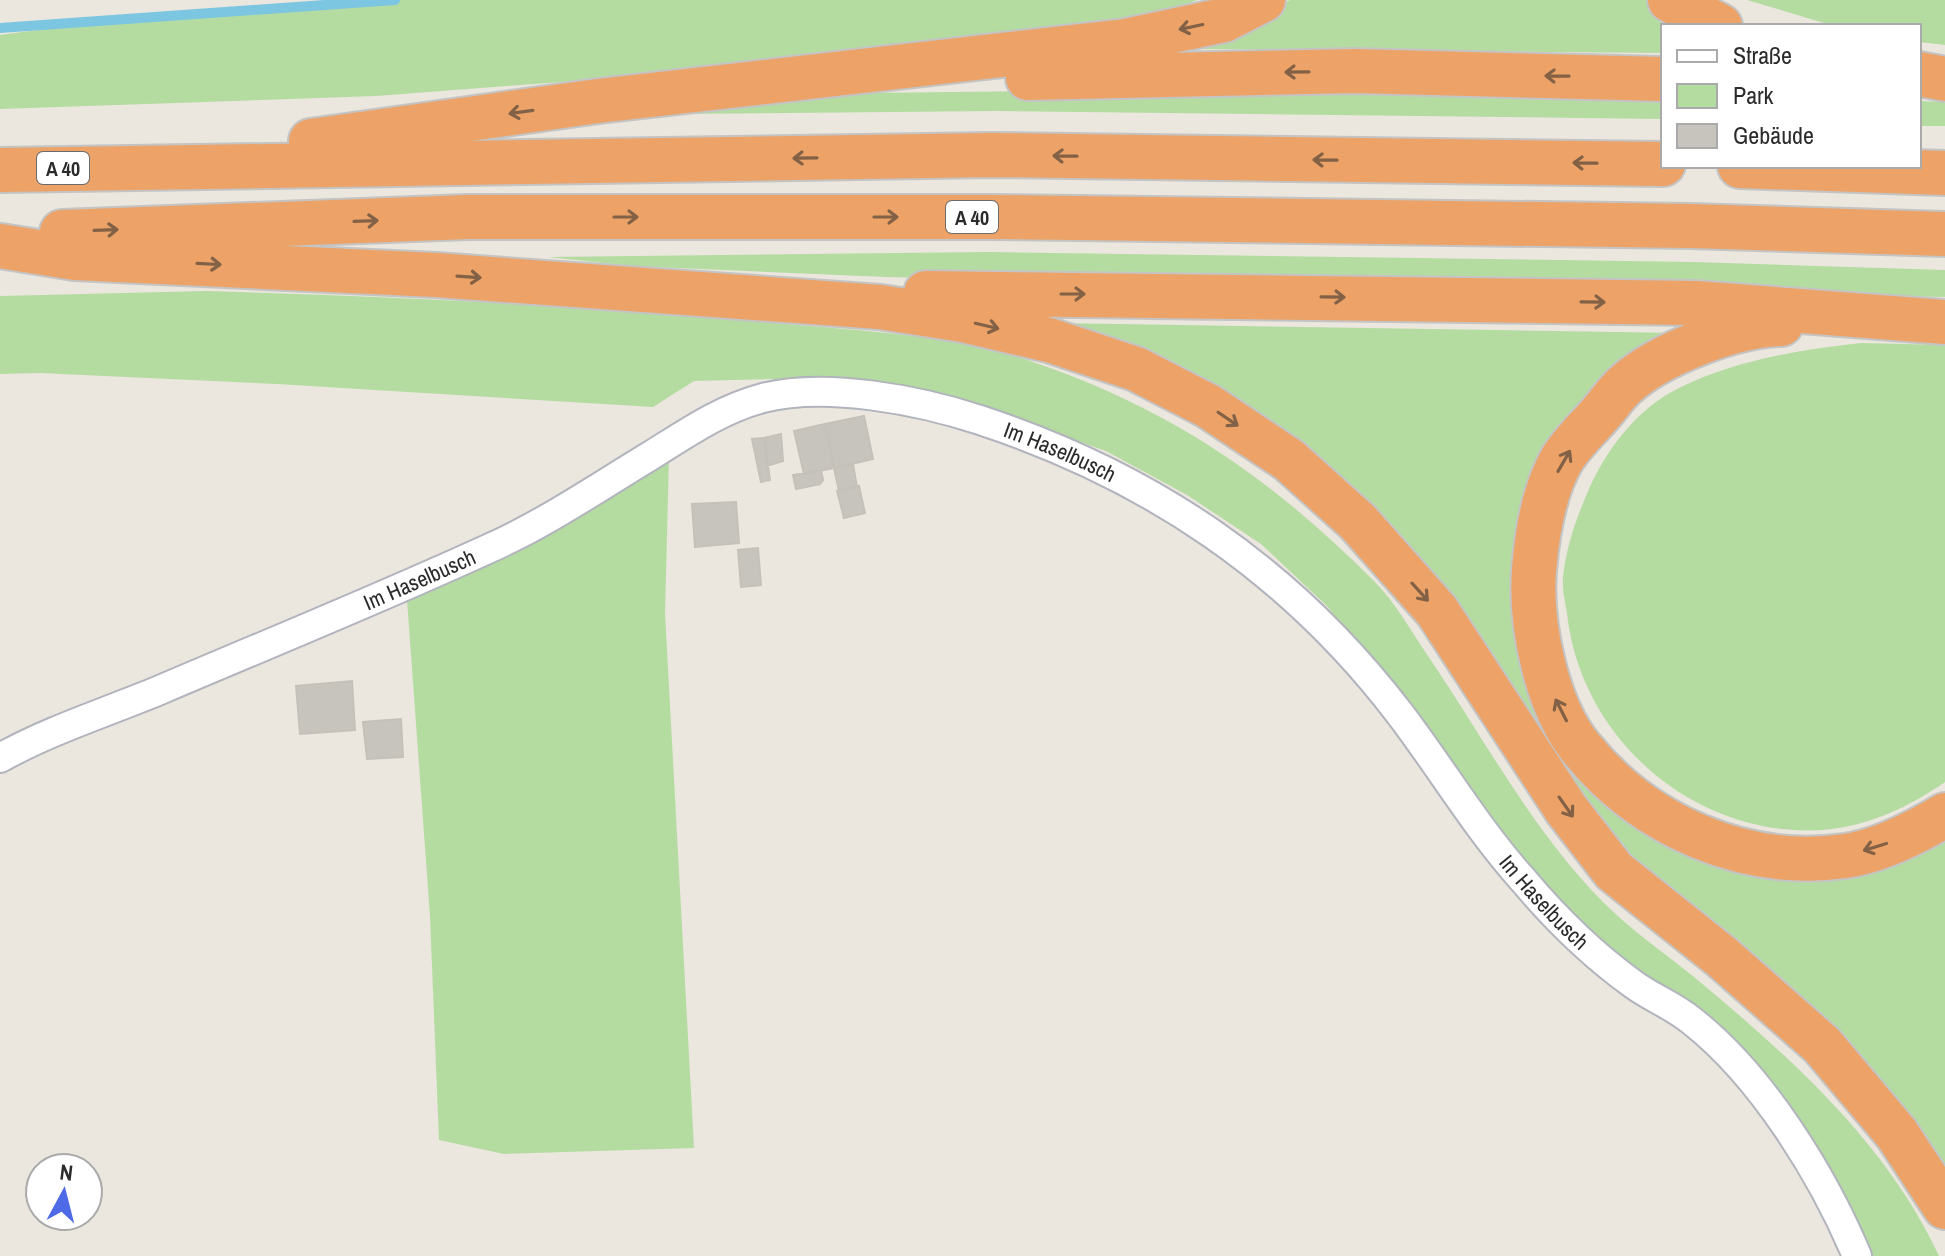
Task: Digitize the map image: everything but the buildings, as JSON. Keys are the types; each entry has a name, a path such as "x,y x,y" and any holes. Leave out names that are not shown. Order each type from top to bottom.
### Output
{"highway":[{"path":"126,167 598,101 1125,41 1224,20 1263,0"},
{"path":"1670,0 1716,24"},
{"path":"598,101 994,78 1355,71 1661,79"},
{"path":"1921,74 1945,79"},
{"path":"1921,85 1945,86"},
{"name":"A 40","path":"0,170 991,155 1661,164"},
{"path":"1799,168 1945,173"},
{"name":"A 40","path":"0,234 468,217 1022,218 1691,226 1945,234"},
{"path":"0,246 75,258 436,275 880,307 963,320 1049,340 1136,369 1208,406 1289,460 1358,522 1437,611 1566,809 1614,871 1722,957 1822,1045 1897,1134 1945,1207"},
{"path":"743,295 1298,296 1696,303 1945,322"},
{"path":"1945,322 1770,325 1689,346 1625,384 1562,459 1537,528 1532,602 1548,684 1580,747 1620,788 1670,824 1728,849 1787,860 1846,856 1906,837 1945,815"}],"street":[{"name":"Im Haselbusch","path":"0,758 382,597 529,531 727,409 771,396 822,393 891,399 953,411 1035,438 1135,483 1230,543 1307,609 1399,712 1465,809 1524,882 1581,942 1634,985 1691,1020 1736,1063 1787,1128 1845,1227 1857,1256"}],"green space":[{"path":"366,0 1197,0 1169,11 1084,29 679,73 376,96 0,109 0,35 113,20"},
{"path":"1290,0 1649,0 1688,24 1661,24 1661,53 1201,49 1204,40 1227,33"},
{"path":"1747,0 1945,0 1945,45 1921,42 1921,24 1827,24"},
{"path":"1298,88 1661,96 1661,119 996,111 677,114 865,93"},
{"path":"1921,101 1945,102 1945,126 1921,126"},
{"path":"989,252 1694,262 1945,270 1945,297 886,277 631,266 548,257"},
{"path":"206,291 553,306 936,339 1036,363 1086,382 1176,426 1218,451 1297,511 1382,590 1404,618 1532,816 1578,875 1636,932 1730,1007 1832,1103 1892,1175 1939,1256 1869,1256 1810,1146 1609,952 1541,891 1328,607 1261,544 1187,495 1106,451 1012,418 902,390 771,379 694,381 653,407 277,384 40,373 0,374 0,296"},
{"path":"1054,323 1677,333 1531,515 1560,741 1724,862 1945,831 1945,1181 1625,859 1283,432 1230,397 1201,383"},
{"path":"1861,343 1945,345 1945,782 1917,800 1855,825 1822,830 1775,828 1730,817 1689,798 1652,772 1620,739 1594,701 1576,659 1564,595 1564,567 1582,506 1602,464 1623,433 1663,397 1701,378 1745,363"},
{"path":"669,457 665,613 694,1148 504,1154 439,1140 430,916 407,600"}],"waterway":[{"path":"0,28 395,0"}]}
